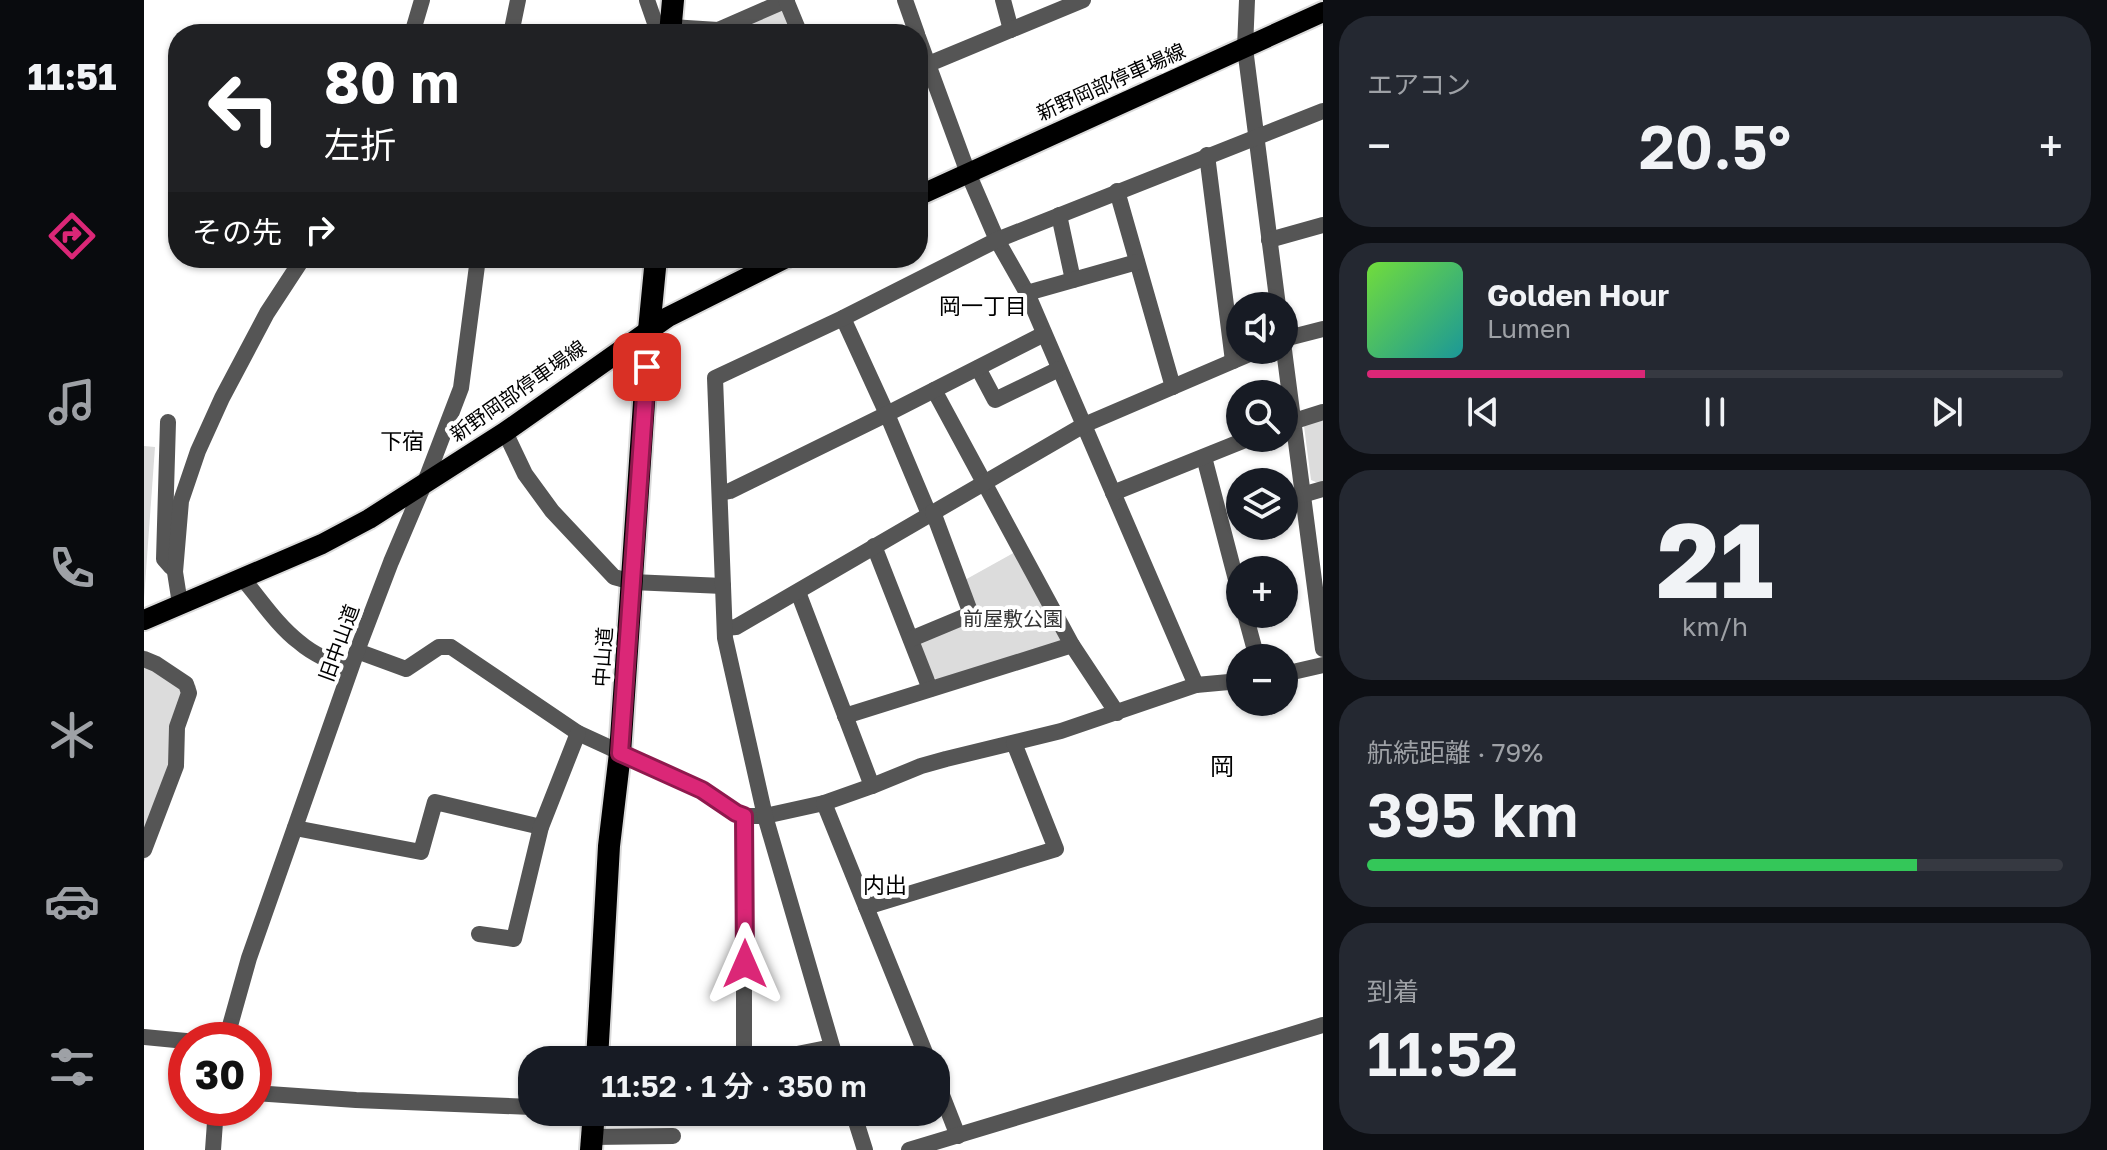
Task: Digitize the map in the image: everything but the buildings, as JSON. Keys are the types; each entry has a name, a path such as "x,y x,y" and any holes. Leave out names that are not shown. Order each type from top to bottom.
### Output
{"highway":[{"path":"671,24 673,0"},
{"name":"中山道","path":"598,1046 609,846 620,753 655,268"}],"main road":[{"name":"新野岡部停車場線","path":"928,191 1323,12"},
{"name":"新野岡部停車場線","path":"144,620 322,544 369,519 505,432 677,312 763,268"}],"street":[{"path":"415,24 422,0"},
{"path":"513,24 518,0"},
{"path":"647,0 657,24"},
{"path":"736,24 787,0 796,24"},
{"path":"905,0 914,24"},
{"path":"1003,0 1011,30"},
{"path":"928,64 1083,0"},
{"path":"1247,0 1245,48 1276,292"},
{"path":"928,78 997,240 1027,293 1196,685"},
{"path":"832,1046 765,816 725,638 715,378 997,240 1323,111"},
{"path":"1207,155 1226,306"},
{"path":"1117,191 1173,387"},
{"path":"1059,215 1073,280"},
{"path":"1269,240 1323,225"},
{"path":"1027,293 1137,262"},
{"path":"180,604 175,571 181,501 198,451 267,313 296,268"},
{"name":"旧中山道","path":"231,1022 249,958 350,669 461,388 477,268"},
{"path":"843,318 931,513 971,614 911,639"},
{"path":"1298,335 1323,329"},
{"path":"720,493 730,491 887,414 1044,334"},
{"path":"725,628 736,627 798,592 1084,425 1226,364"},
{"path":"978,368 995,400 1059,369"},
{"path":"934,390 1072,645 1117,713"},
{"path":"1298,420 1323,412"},
{"path":"168,422 164,559 175,571"},
{"path":"505,432 525,474 552,511 614,577 632,582 723,586"},
{"path":"1113,493 1226,448"},
{"path":"1294,452 1318,578 1323,649"},
{"path":"1204,457 1230,556"},
{"path":"1302,495 1323,489"},
{"path":"874,546 930,689"},
{"path":"243,579 298,642 323,658 350,669"},
{"path":"798,592 872,786"},
{"path":"845,716 1072,645"},
{"path":"357,651 406,669 439,647 451,647 578,733 702,790 744,816 765,816 824,803 921,766 1061,731 1196,685 1226,682"},
{"path":"144,659 186,684 189,693 177,727 176,766 144,850"},
{"path":"1298,671 1323,665"},
{"path":"479,934 514,939 541,827 578,733"},
{"path":"866,907 1056,849 1014,743"},
{"path":"295,828 421,852 435,802 541,827"},
{"path":"824,803 922,1046"},
{"path":"744,816 744,1046"},
{"path":"909,1150 1323,1025"},
{"path":"144,1037 168,1039"},
{"path":"272,1094 518,1106"},
{"path":"950,1116 958,1136"},
{"path":"213,1150 215,1126"},
{"path":"857,1126 865,1150"},
{"path":"592,1143 673,1136"}],"green space":[{"path":"779,10 786,13 790,24 750,24"},
{"path":"1323,417 1323,482 1318,483 1311,480 1304,426"},
{"path":"144,446 155,447 144,599"},
{"name":"前屋敷公園","path":"1017,551 1062,642 937,680 931,675 918,639 975,616 963,581"},
{"path":"144,650 196,686 180,731 179,762 144,862"}],"district":[{"name":"岡一丁目","path":"983,306"},
{"name":"下宿","path":"402,441"},
{"name":"岡","path":"1222,767"},
{"name":"内出","path":"885,885"}],"route":[{"path":"647,367 620,753 702,790 744,816 745,964"}]}
